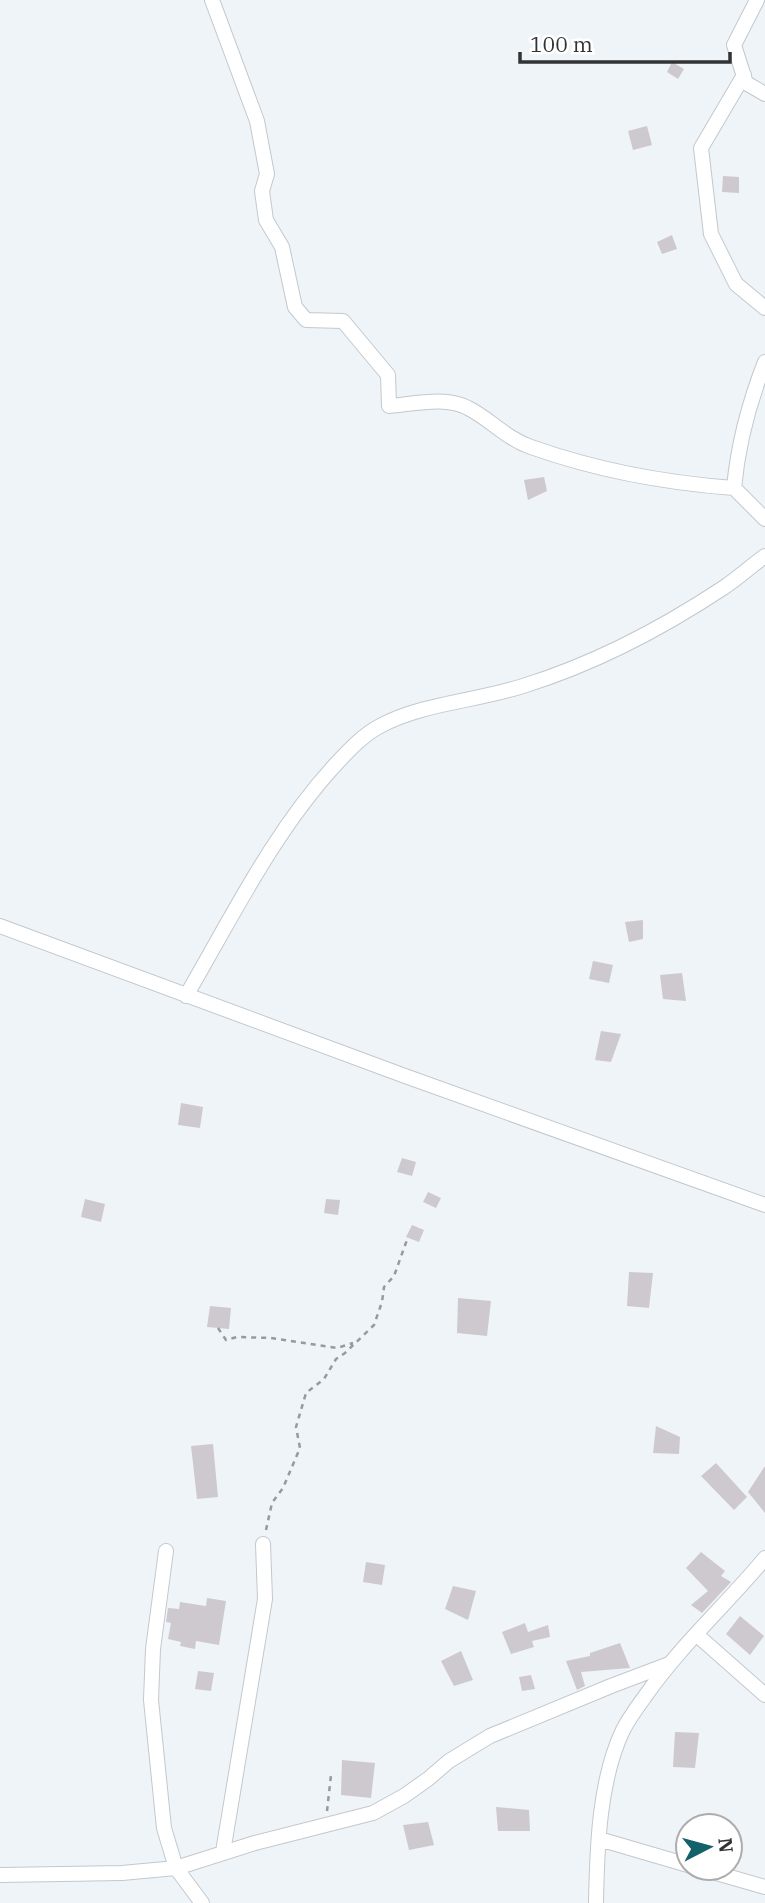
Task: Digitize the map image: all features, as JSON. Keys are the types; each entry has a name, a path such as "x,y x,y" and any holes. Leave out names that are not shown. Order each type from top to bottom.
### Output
{"street":[{"path":"212,0 257,121 267,174 262,191 266,220 282,247 295,307 306,320 343,321 388,375 389,406 449,401 467,407 528,446 577,461 684,484 734,488 765,519"},
{"path":"757,0 734,45 746,83 765,94"},
{"path":"744,75 701,148 711,234 736,284 765,308"},
{"path":"734,488 749,404 765,362"},
{"path":"187,996 298,809 315,786 351,748 379,726 410,713 523,687 594,659 655,629 725,587 765,556"},
{"path":"0,926 405,1076 765,1205"},
{"path":"223,1852 265,1599 263,1544"},
{"path":"166,1551 153,1649 151,1700 164,1828 176,1868 201,1903"},
{"path":"596,1903 599,1839 614,1753 623,1728 669,1664 765,1559"},
{"path":"697,1635 765,1695"},
{"path":"0,1875 122,1873 176,1868 223,1852 373,1813 390,1805 428,1779 459,1754 490,1737 669,1664"},
{"path":"599,1839 674,1861"},
{"path":"744,1882 765,1888"}],"path":[{"path":"263,1544 272,1503 284,1488 300,1448 296,1427 306,1393 324,1379 336,1359 373,1325 382,1302 383,1287 394,1276 408,1237"},
{"path":"218,1328 226,1340 237,1337 271,1338 337,1348 356,1342"},
{"path":"324,1824 331,1775"}],"building":[{"path":"672,62 684,69 678,79 667,72"},
{"path":"647,126 652,145 633,150 628,131"},
{"path":"723,176 739,177 739,193 722,192"},
{"path":"672,235 677,249 662,254 657,242"},
{"path":"544,477 547,491 528,500 524,480"},
{"path":"643,920 643,939 629,942 625,922"},
{"path":"593,961 613,965 609,983 589,979"},
{"path":"682,973 686,1001 663,999 660,975"},
{"path":"601,1031 621,1034 611,1062 595,1060"},
{"path":"181,1103 203,1107 200,1128 178,1125"},
{"path":"402,1158 416,1162 412,1176 397,1172"},
{"path":"428,1192 441,1198 436,1208 423,1202"},
{"path":"85,1199 105,1204 101,1222 81,1217"},
{"path":"326,1199 340,1200 338,1215 324,1213"},
{"path":"412,1225 424,1230 419,1242 406,1237"},
{"path":"629,1272 653,1273 649,1308 627,1306"},
{"path":"458,1298 491,1301 487,1336 457,1333"},
{"path":"210,1306 231,1308 229,1329 207,1327"},
{"path":"656,1426 680,1437 679,1454 653,1453"},
{"path":"213,1444 218,1497 197,1499 191,1446"},
{"path":"716,1463 747,1497 734,1510 701,1476"},
{"path":"765,1466 765,1513 748,1492"},
{"path":"701,1552 725,1571 721,1576 731,1582 702,1613 691,1605 708,1591 686,1568"},
{"path":"366,1562 385,1565 382,1585 363,1582"},
{"path":"453,1586 476,1591 468,1620 445,1609"},
{"path":"207,1598 226,1601 219,1645 196,1641 195,1649 180,1646 181,1642 168,1639 171,1623 166,1622 168,1608 179,1609 180,1602 206,1606"},
{"path":"740,1616 764,1636 750,1655 726,1634"},
{"path":"525,1623 528,1632 548,1625 550,1637 532,1641 534,1647 511,1654 502,1632"},
{"path":"620,1643 630,1668 581,1672 585,1686 577,1690 566,1661 590,1656 590,1653"},
{"path":"461,1651 473,1680 454,1686 441,1661"},
{"path":"198,1671 214,1673 211,1691 195,1689"},
{"path":"531,1675 535,1689 522,1691 519,1677"},
{"path":"675,1732 699,1733 695,1768 673,1767"},
{"path":"342,1760 375,1763 371,1798 341,1795"},
{"path":"496,1807 529,1810 530,1831 498,1831"},
{"path":"428,1822 434,1845 409,1850 403,1825"}]}
